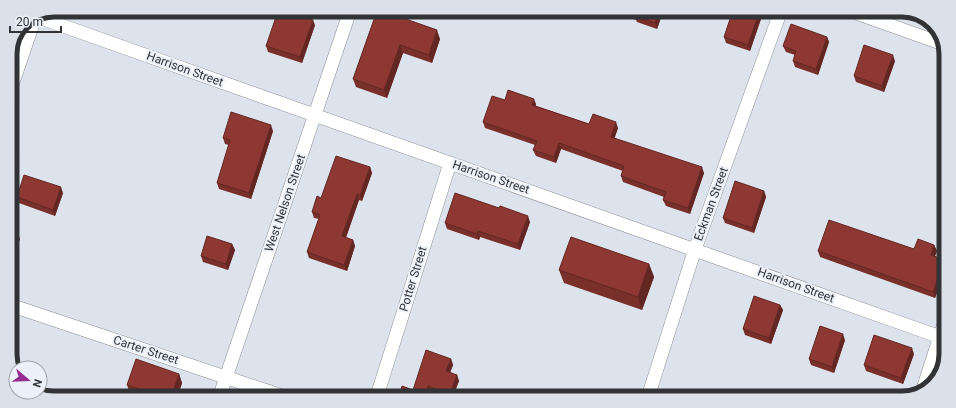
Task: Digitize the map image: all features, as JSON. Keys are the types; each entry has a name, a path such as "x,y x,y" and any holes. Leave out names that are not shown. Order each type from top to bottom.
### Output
{"street":[{"name":"West Nelson Street","path":"221,391 348,17"},
{"name":"Eckman Street","path":"650,391 695,249 779,17"},
{"path":"867,17 937,42"},
{"name":"Harrison Street","path":"42,19 695,249 939,333"},
{"path":"17,72 35,23"},
{"name":"Potter Street","path":"379,391 450,162"},
{"name":"Carter Street","path":"17,307 268,391"},
{"path":"925,382 939,343"}],"building":[{"path":"276,17 307,17 313,20 300,57 266,46"},
{"path":"375,17 400,17 437,30 429,55 400,45 384,90 353,79"},
{"path":"638,17 657,17 655,23"},
{"path":"731,17 758,17 748,45 724,37"},
{"path":"791,24 827,37 816,69 793,61 796,51 783,46"},
{"path":"864,45 893,55 882,86 854,76"},
{"path":"508,90 534,99 532,105 589,124 593,114 616,122 611,137 702,167 688,208 663,200 666,192 621,176 624,166 559,143 554,157 533,150 537,141 483,122 492,96 505,100"},
{"path":"231,112 271,125 249,193 217,183 230,140 223,138"},
{"path":"336,156 370,167 360,195 357,194 342,236 353,240 344,265 307,252 320,215 312,212 317,196 321,198"},
{"path":"24,175 61,187 53,210 17,197"},
{"path":"735,181 764,191 752,228 723,218"},
{"path":"455,193 528,216 518,244 478,231 477,234 445,223"},
{"path":"829,220 914,249 918,239 934,245 931,255 939,258 939,275 933,292 818,251"},
{"path":"207,236 232,244 226,264 201,256"},
{"path":"571,237 649,264 638,297 559,270"},
{"path":"754,296 780,305 769,338 743,329"},
{"path":"820,326 843,334 832,367 809,359"},
{"path":"874,335 912,348 901,378 864,365"},
{"path":"426,350 451,359 446,371 457,375 451,391 442,391 428,386 426,391 400,391 402,386 413,390"},
{"path":"136,359 179,374 173,391 144,391 127,385"}]}
